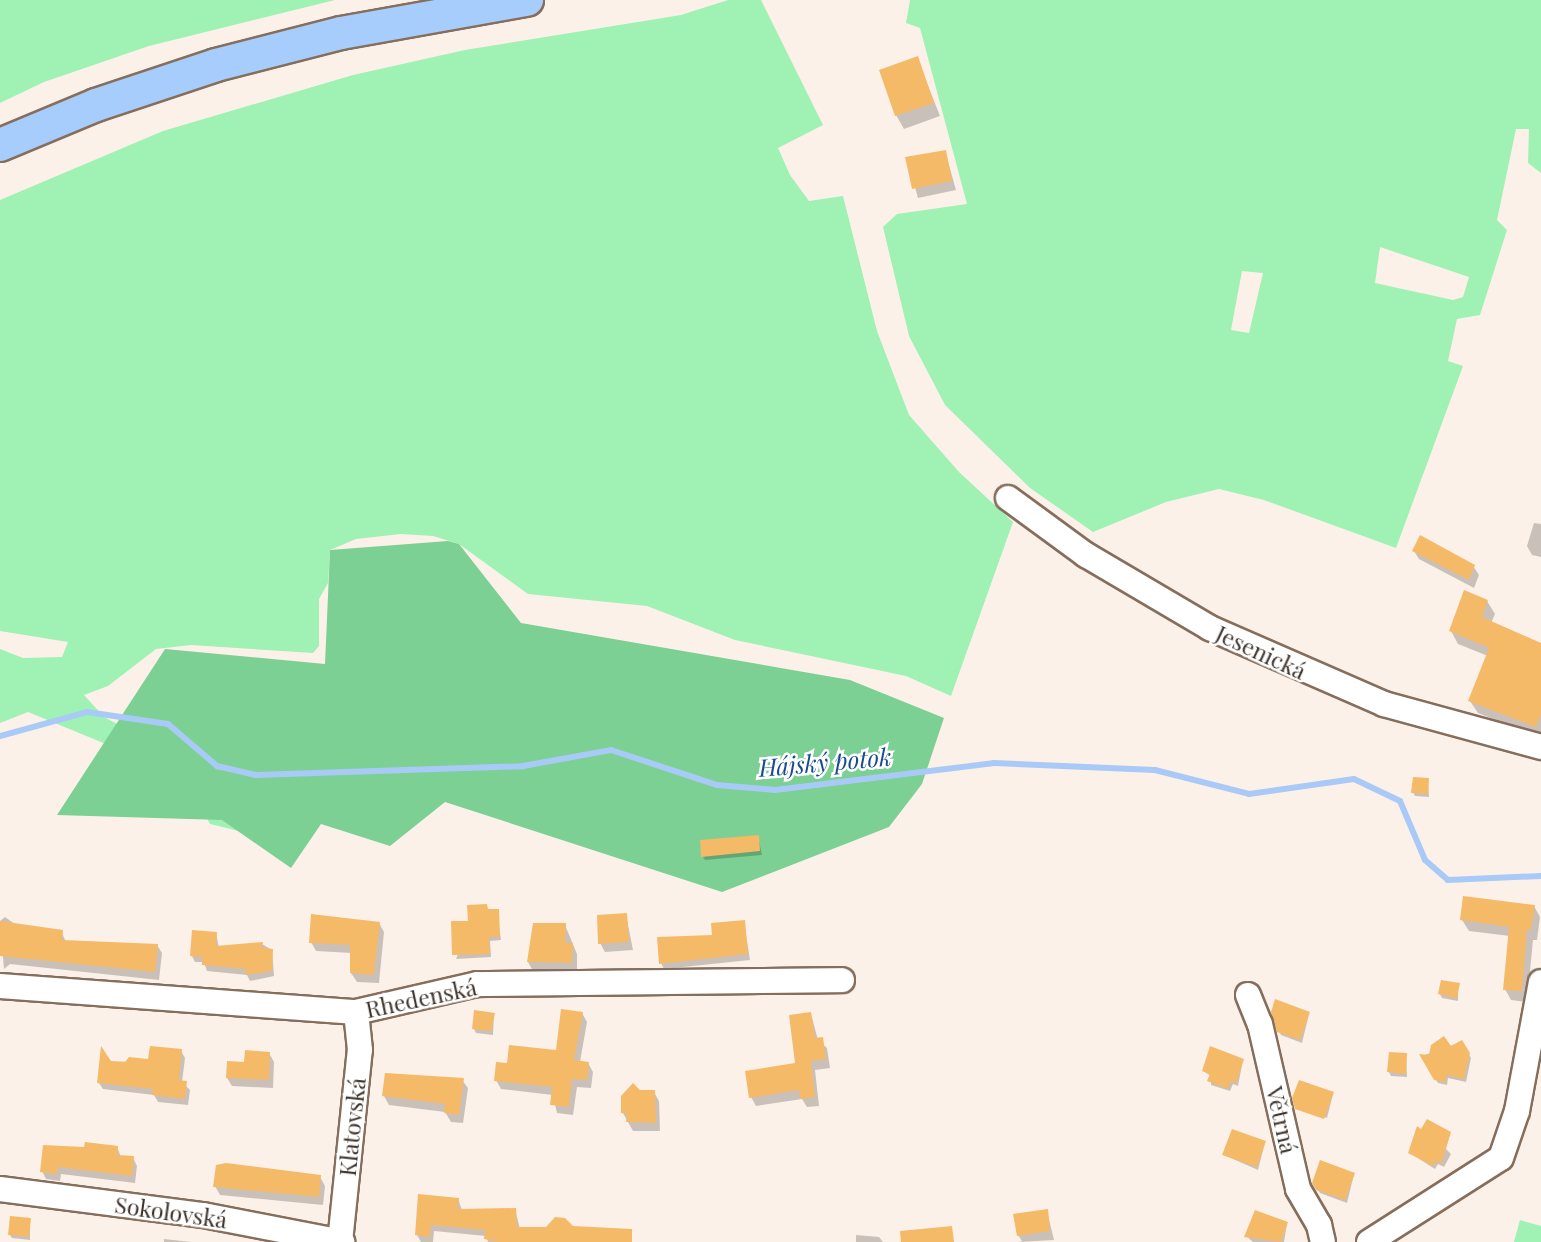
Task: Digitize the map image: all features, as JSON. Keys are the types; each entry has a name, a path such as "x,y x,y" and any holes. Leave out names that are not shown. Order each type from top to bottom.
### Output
{"main road":[{"path":"0,145 96,105 216,65 341,33 527,0"}],"street":[{"name":"Jesenická","path":"1009,498 1086,555 1210,628 1384,704 1541,747"},
{"name":"Rhedenská","path":"0,986 356,1012 477,984 842,979"},
{"path":"1369,1242 1501,1158 1517,1111 1541,982"},
{"name":"Větrná","path":"1248,995 1260,1024 1298,1189 1319,1225 1322,1242"},
{"name":"Klatovská","path":"341,1242 360,1050 356,1012"},
{"name":"Sokolovská","path":"0,1189 203,1215 341,1242"}],"green space":[{"path":"0,0 335,0 149,46 44,82 0,103"},
{"path":"728,0 761,0 823,125 778,148 790,175 809,201 843,196 877,331 909,415 959,472 1013,522 951,696 906,676 735,640 647,606 528,594 459,544 433,536 401,534 356,539 330,550 328,583 319,599 319,646 313,653 191,645 156,649 108,686 84,695 104,717 202,769 291,844 210,824 186,777 28,712 0,723 0,649 23,658 62,657 68,642 0,631 0,200 163,131 353,75 465,50 681,15"},
{"path":"910,0 1541,0 1541,173 1528,163 1529,129 1516,129 1497,220 1507,230 1480,315 1457,319 1448,361 1463,366 1396,548 1264,500 1219,489 1166,502 1093,532 1030,488 945,405 909,336 883,227 897,214 967,204 920,28 906,23","holes":["1380,247 1469,277 1463,297 1453,300 1375,283","1242,271 1263,273 1249,333 1231,330"]},
{"path":"448,541 459,544 521,623 850,680 944,718 922,784 889,827 722,892 445,802 390,846 321,824 291,868 222,820 57,815 165,649 325,664 330,550"},
{"path":"1520,1220 1541,1226 1541,1242 1514,1242"}],"building":[{"path":"918,56 934,103 895,116 879,70"},
{"path":"946,150 952,181 912,189 905,157"},
{"path":"1420,535 1475,565 1469,580 1412,551"},
{"path":"1464,590 1488,600 1482,617 1541,643 1541,714 1536,727 1468,701 1489,648 1449,631"},
{"path":"1413,777 1429,778 1428,794 1411,793"},
{"path":"759,835 760,851 701,857 700,840"},
{"path":"1463,896 1535,905 1531,930 1527,929 1522,991 1503,990 1509,927 1460,920"},
{"path":"487,904 488,909 499,909 500,937 489,937 490,954 452,955 451,921 468,921 467,905"},
{"path":"627,913 629,942 598,944 597,915"},
{"path":"311,914 380,922 374,975 350,973 350,945 309,943"},
{"path":"745,920 748,954 659,964 657,937 712,935 711,923"},
{"path":"0,921 63,930 62,940 158,944 155,972 0,956"},
{"path":"533,923 566,923 565,943 573,943 572,963 527,962"},
{"path":"192,930 217,932 216,946 263,942 262,948 273,949 272,971 245,975 246,969 202,965 202,957 190,956"},
{"path":"1441,980 1460,983 1457,998 1438,994"},
{"path":"1275,999 1310,1012 1300,1040 1277,1032 1271,1012"},
{"path":"561,1009 583,1012 574,1060 589,1062 587,1080 572,1079 569,1107 550,1105 552,1087 494,1081 496,1062 507,1063 509,1045 556,1050"},
{"path":"474,1010 495,1013 491,1031 472,1029"},
{"path":"811,1012 815,1038 823,1037 826,1059 811,1061 815,1097 800,1099 799,1090 749,1098 745,1071 795,1063 789,1015"},
{"path":"1444,1036 1451,1046 1462,1040 1470,1053 1464,1079 1447,1075 1445,1082 1434,1080 1419,1054 1429,1055 1431,1045"},
{"path":"101,1046 111,1061 125,1062 129,1057 148,1059 150,1046 182,1049 179,1080 187,1081 185,1099 152,1095 153,1089 97,1083"},
{"path":"1210,1046 1244,1059 1236,1083 1231,1081 1228,1089 1207,1081 1210,1074 1202,1071"},
{"path":"245,1050 270,1052 269,1080 226,1078 227,1061 244,1062"},
{"path":"1389,1052 1407,1053 1406,1074 1387,1072"},
{"path":"385,1073 464,1078 459,1115 444,1113 445,1104 382,1096"},
{"path":"1299,1080 1334,1092 1324,1119 1295,1109 1292,1098"},
{"path":"633,1083 640,1090 655,1090 656,1123 626,1122 627,1114 621,1113 621,1096"},
{"path":"1427,1119 1451,1132 1441,1164 1435,1161 1433,1166 1408,1153 1417,1126 1421,1129"},
{"path":"1232,1129 1266,1141 1257,1167 1222,1155"},
{"path":"85,1142 118,1146 117,1155 134,1156 132,1176 58,1167 57,1174 40,1172 43,1145 84,1147"},
{"path":"1320,1160 1355,1173 1345,1200 1316,1190 1312,1183"},
{"path":"226,1163 321,1175 319,1197 213,1187 216,1165"},
{"path":"418,1194 459,1198 458,1209 516,1208 517,1227 546,1227 555,1217 565,1218 573,1226 632,1229 632,1242 499,1242 484,1239 485,1230 431,1225 430,1237 415,1235"},
{"path":"1048,1209 1050,1231 1017,1236 1013,1214"},
{"path":"1255,1210 1288,1222 1281,1242 1244,1237"},
{"path":"10,1216 31,1218 29,1237 8,1235"},
{"path":"952,1226 954,1242 901,1242 900,1231"}],"waterway":[{"name":"Hájský potok","path":"0,736 87,712 168,724 217,766 256,775 523,766 611,750 717,785 775,790 994,763 1155,770 1249,794 1354,779 1400,801 1425,860 1448,880 1541,876"}]}
